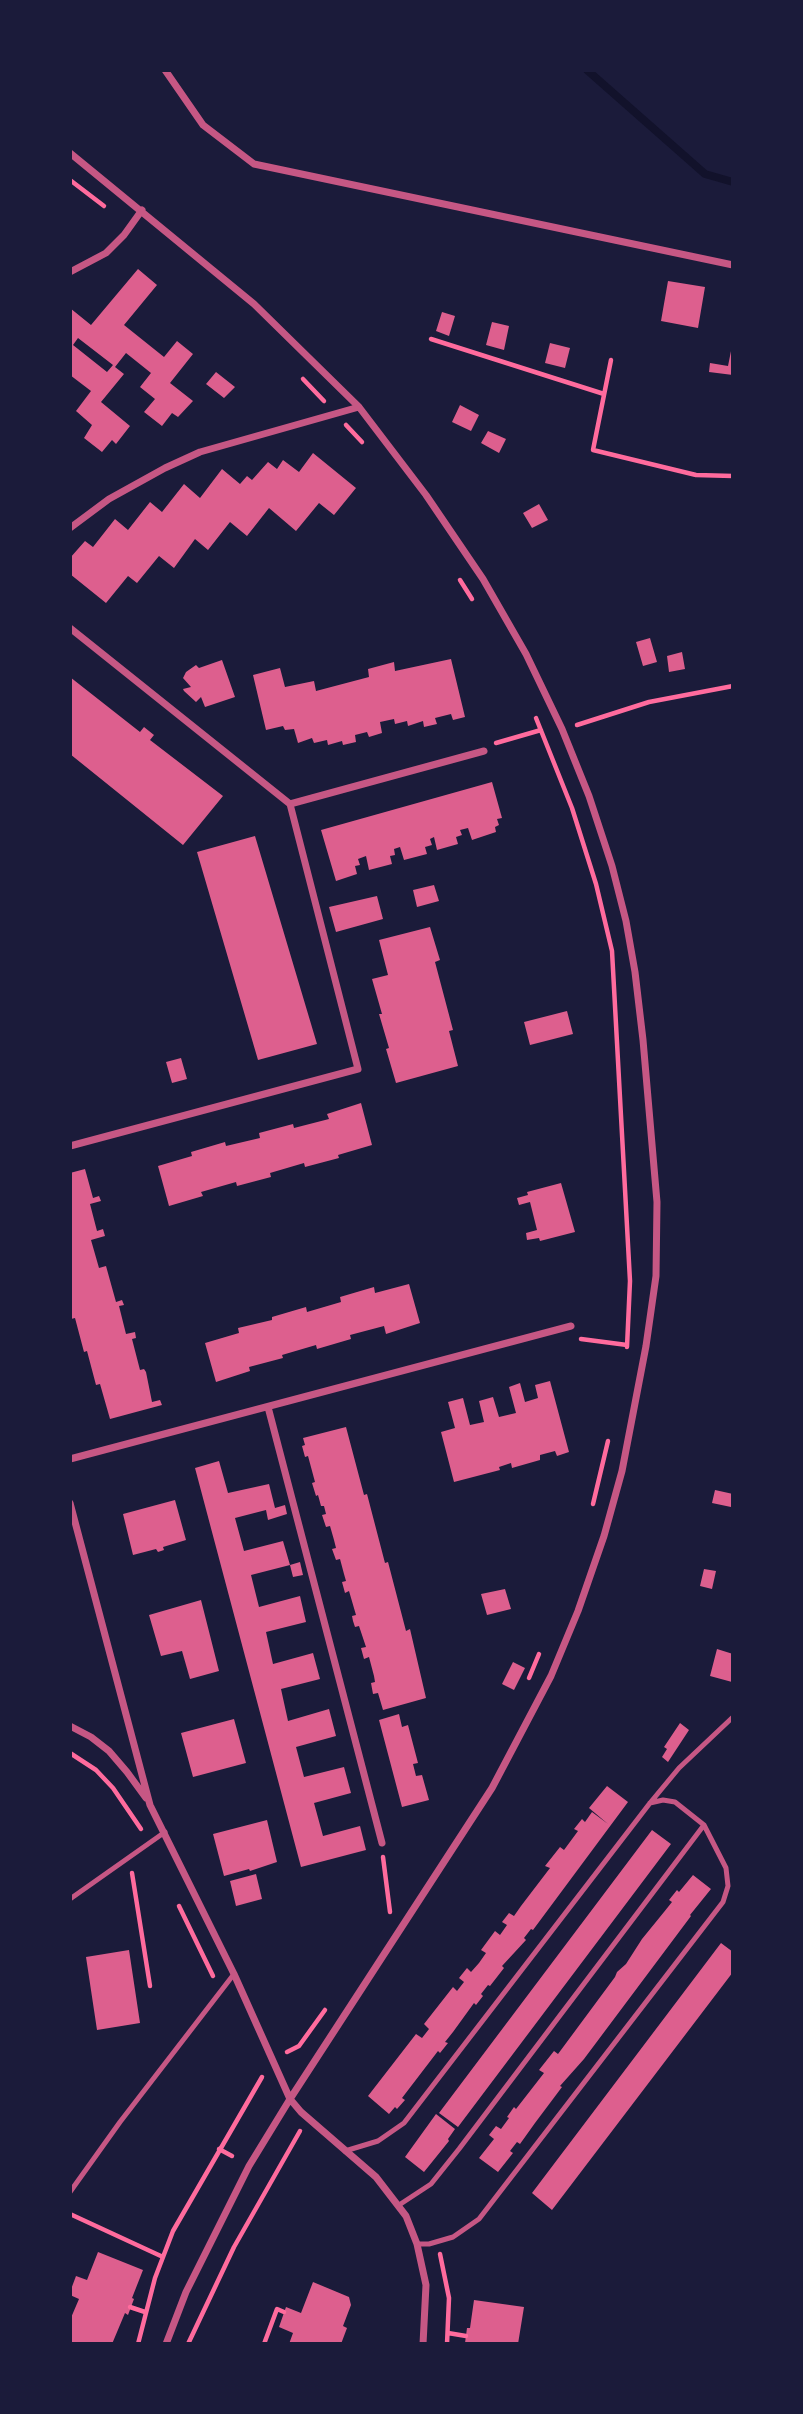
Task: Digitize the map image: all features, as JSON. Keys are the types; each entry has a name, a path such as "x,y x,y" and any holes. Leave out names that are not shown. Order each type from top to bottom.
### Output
{"street":[{"path":"165,70 203,125 254,164 733,265"},
{"path":"70,153 254,304 359,407 426,495 483,579 526,654 562,729 589,796 612,866 631,947 641,1026 658,1238 654,1288 635,1409 604,1536 578,1611 539,1699 485,1799 249,2166 186,2292 166,2344"},
{"path":"70,272 106,253 142,210"},
{"path":"70,528 109,499 200,452 359,407"},
{"path":"70,628 290,804 358,1069 70,1146"},
{"path":"290,804 484,751"},
{"path":"70,1459 571,1326"},
{"path":"268,1407 382,1843"},
{"path":"70,1503 150,1805"},
{"path":"70,1726 109,1751 150,1805 234,1974 290,2099 376,2177 400,2205 417,2244 426,2285 424,2344"}],"lane":[{"path":"345,2151 379,2141 404,2123 650,1803 679,1768 733,1717"},
{"path":"417,2244 437,2243 468,2229 495,2200 723,1902 728,1886 726,1868 704,1825 675,1802 663,1800 650,1803"},
{"path":"400,2205 430,2184 452,2158 704,1825"},
{"path":"70,1899 165,1832"},
{"path":"70,2192 234,1974"}],"path":[{"path":"70,180 130,226"},
{"path":"431,339 604,394"},
{"path":"611,360 593,450 696,475 733,476"},
{"path":"298,373 366,446"},
{"path":"454,569 475,603"},
{"path":"562,729 649,702 733,686"},
{"path":"535,717 572,808 596,884 612,951 630,1281 625,1358"},
{"path":"499,741 541,730"},
{"path":"599,1342 627,1345"},
{"path":"591,1511 610,1434"},
{"path":"525,1686 540,1652"},
{"path":"70,1753 96,1770 113,1788 148,1843"},
{"path":"382,1843 390,1912"},
{"path":"130,1855 150,1986"},
{"path":"176,1901 220,1992"},
{"path":"382,1923 397,1901"},
{"path":"138,2344 145,2312 173,2231 219,2149 273,2058 299,2046 332,2000"},
{"path":"255,2066 261,2079"},
{"path":"188,2344 234,2247 308,2118"},
{"path":"219,2149 232,2156"},
{"path":"265,2176 272,2180"},
{"path":"70,2214 163,2258"},
{"path":"437,2243 446,2274 449,2298 447,2344"},
{"path":"130,2307 145,2312"},
{"path":"264,2344 277,2309 284,2312"},
{"path":"448,2333 466,2336"}],"building":[{"path":"138,269 157,285 124,325 164,357 177,341 193,354 170,383 193,401 178,417 172,413 162,426 144,412 155,399 140,387 151,373 126,353 115,367 124,374 101,402 130,426 116,444 112,440 102,452 84,438 92,425 76,411 91,391 70,375 70,308 91,325","holes":["78,338 113,365 107,372 73,345"]},
{"path":"668,281 705,287 698,328 661,321"},
{"path":"442,312 455,316 449,336 436,331"},
{"path":"492,322 509,326 504,350 486,345"},
{"path":"550,343 570,348 565,368 545,363"},
{"path":"732,346 733,375 709,372 710,363 728,366"},
{"path":"216,372 235,387 224,398 206,384"},
{"path":"460,405 479,415 471,431 452,422"},
{"path":"488,431 506,439 499,453 481,443"},
{"path":"313,453 356,488 334,515 319,503 296,531 269,508 247,536 230,522 208,550 195,539 174,568 159,556 137,583 128,576 106,603 70,574 70,558 85,541 93,547 115,519 128,530 150,502 162,512 184,484 200,498 222,469 240,484 247,476 252,480 268,462 277,469 283,460 299,472"},
{"path":"539,504 548,520 532,528 523,513"},
{"path":"650,638 657,662 643,666 636,642"},
{"path":"682,652 685,669 669,672 667,656"},
{"path":"451,659 465,717 453,720 451,714 435,718 437,724 424,727 423,721 408,726 407,721 395,724 394,719 380,722 382,733 369,737 367,732 355,735 356,742 343,745 342,741 328,745 327,740 314,743 312,738 298,743 294,729 285,730 283,726 266,730 253,675 280,668 285,687 314,681 316,691 369,677 368,669 394,662 395,671"},
{"path":"222,660 235,697 205,707 201,697 196,702 184,691 183,689 191,687 183,678 186,672 196,665 199,668"},
{"path":"70,677 140,732 144,727 154,735 150,740 223,796 183,845 70,754"},
{"path":"492,782 502,818 497,819 499,825 495,827 496,832 472,840 468,828 460,830 462,835 456,837 458,844 437,850 434,837 430,839 432,845 425,847 427,854 404,860 400,847 394,849 395,855 390,856 392,864 369,870 366,856 358,859 360,865 355,866 357,874 336,881 321,830"},
{"path":"255,836 317,1044 258,1060 197,852"},
{"path":"434,885 439,901 417,907 413,890"},
{"path":"377,896 383,919 336,932 329,907"},
{"path":"430,927 440,960 435,962 453,1030 449,1031 458,1066 396,1083 372,979 388,975 379,940"},
{"path":"567,1011 573,1034 530,1045 524,1022"},
{"path":"181,1058 187,1079 172,1083 166,1062"},
{"path":"361,1103 372,1145 338,1155 339,1158 305,1167 304,1163 270,1173 271,1177 237,1186 236,1182 201,1192 203,1196 169,1206 158,1166 225,1142 226,1146 260,1138 259,1133 293,1124 294,1128 329,1119 327,1114"},
{"path":"85,1169 93,1198 99,1196 101,1201 90,1204 97,1231 103,1229 105,1236 91,1240 99,1268 106,1266 116,1302 122,1300 124,1305 119,1306 126,1334 135,1332 136,1338 132,1339 140,1370 144,1369 146,1372 152,1402 160,1400 162,1405 110,1419 100,1384 96,1385 87,1351 84,1352 75,1318 71,1319 70,1315 70,1173"},
{"path":"561,1183 575,1232 540,1241 539,1238 527,1240 526,1233 537,1230 530,1202 519,1205 517,1198 528,1195 527,1192"},
{"path":"409,1284 420,1323 386,1334 384,1326 350,1335 351,1339 282,1355 283,1358 249,1367 250,1371 216,1382 205,1343 239,1333 238,1328 272,1320 272,1317 306,1307 307,1312 341,1302 340,1297 374,1287 375,1293"},
{"path":"550,1381 569,1452 557,1456 555,1451 540,1455 540,1460 512,1468 511,1463 499,1467 500,1470 454,1482 441,1432 455,1428 448,1402 463,1398 470,1425 484,1422 479,1401 493,1397 499,1417 516,1413 509,1387 520,1383 525,1402 538,1398 535,1385"},
{"path":"346,1427 385,1563 388,1562 406,1631 410,1629 426,1698 383,1710 378,1693 373,1694 371,1683 375,1682 369,1657 364,1659 361,1648 366,1647 359,1626 355,1627 353,1621 352,1616 356,1615 349,1591 345,1593 342,1582 346,1581 340,1559 336,1560 332,1549 336,1548 330,1526 326,1527 322,1515 326,1514 324,1506 321,1506 318,1495 316,1496 308,1456 305,1457 302,1446 305,1445 303,1438"},
{"path":"219,1461 228,1493 269,1484 275,1508 285,1505 287,1514 268,1520 266,1510 235,1518 244,1551 283,1541 290,1565 251,1575 259,1607 300,1596 306,1622 266,1632 273,1664 313,1653 320,1679 281,1689 288,1721 329,1709 336,1736 296,1747 304,1777 344,1767 351,1793 314,1803 323,1836 360,1826 366,1850 301,1867 195,1468"},
{"path":"715,1490 733,1494 731,1507 712,1503"},
{"path":"175,1500 186,1540 163,1547 164,1550 158,1552 156,1549 133,1555 123,1514"},
{"path":"300,1562 303,1575 293,1577 290,1565"},
{"path":"704,1569 716,1571 712,1589 700,1586"},
{"path":"505,1589 511,1609 487,1615 481,1594"},
{"path":"201,1600 219,1671 190,1679 182,1651 161,1656 149,1615"},
{"path":"717,1649 733,1654 732,1682 710,1676"},
{"path":"513,1662 525,1668 514,1690 502,1684"},
{"path":"399,1714 402,1727 408,1725 418,1763 413,1764 416,1776 422,1775 429,1800 402,1807 379,1720"},
{"path":"234,1719 246,1763 193,1777 181,1733"},
{"path":"680,1723 689,1730 668,1762 662,1757 667,1749 664,1747"},
{"path":"607,1786 628,1802 533,1930 524,1938 526,1940 502,1966 504,1968 481,1994 483,1996 476,2005 474,2003 445,2042 448,2043 440,2053 438,2051 402,2098 405,2100 389,2114 368,2096 416,2034 422,2038 429,2029 424,2024 453,1987 457,1991 464,1982 459,1978 467,1968 471,1972 479,1963 486,1953 481,1950 495,1931 500,1935 507,1925 502,1922 509,1913 514,1916 550,1868 545,1866 560,1847 564,1850 578,1831 574,1829 582,1819 585,1822 592,1812 608,1824 589,1808"},
{"path":"267,1820 277,1862 224,1876 213,1834"},
{"path":"652,1830 671,1844 458,2127 439,2113"},
{"path":"256,1874 262,1899 236,1906 230,1881"},
{"path":"693,1875 711,1889 584,2059 560,2086 562,2087 520,2144 517,2142 510,2151 513,2153 498,2172 479,2158 494,2139 489,2135 496,2126 501,2129 514,2107 516,2109 544,2073 539,2070 554,2051 558,2054 672,1902 669,1900"},
{"path":"721,1943 733,1952 733,1972 552,2210 532,2193"},
{"path":"129,1950 140,2023 97,2030 86,1957"},
{"path":"436,2114 455,2129 449,2141 424,2172 405,2157"},
{"path":"98,2252 143,2270 128,2315 125,2313 112,2344 70,2344 70,2320 79,2299 70,2295 70,2292 76,2276 87,2280"},
{"path":"313,2282 349,2297 351,2305 343,2326 347,2328 341,2344 289,2344 293,2333 279,2327 286,2307 301,2313"},
{"path":"474,2300 524,2307 518,2344 465,2343"}],"waterway":[{"path":"587,70 705,174 733,182"}]}
